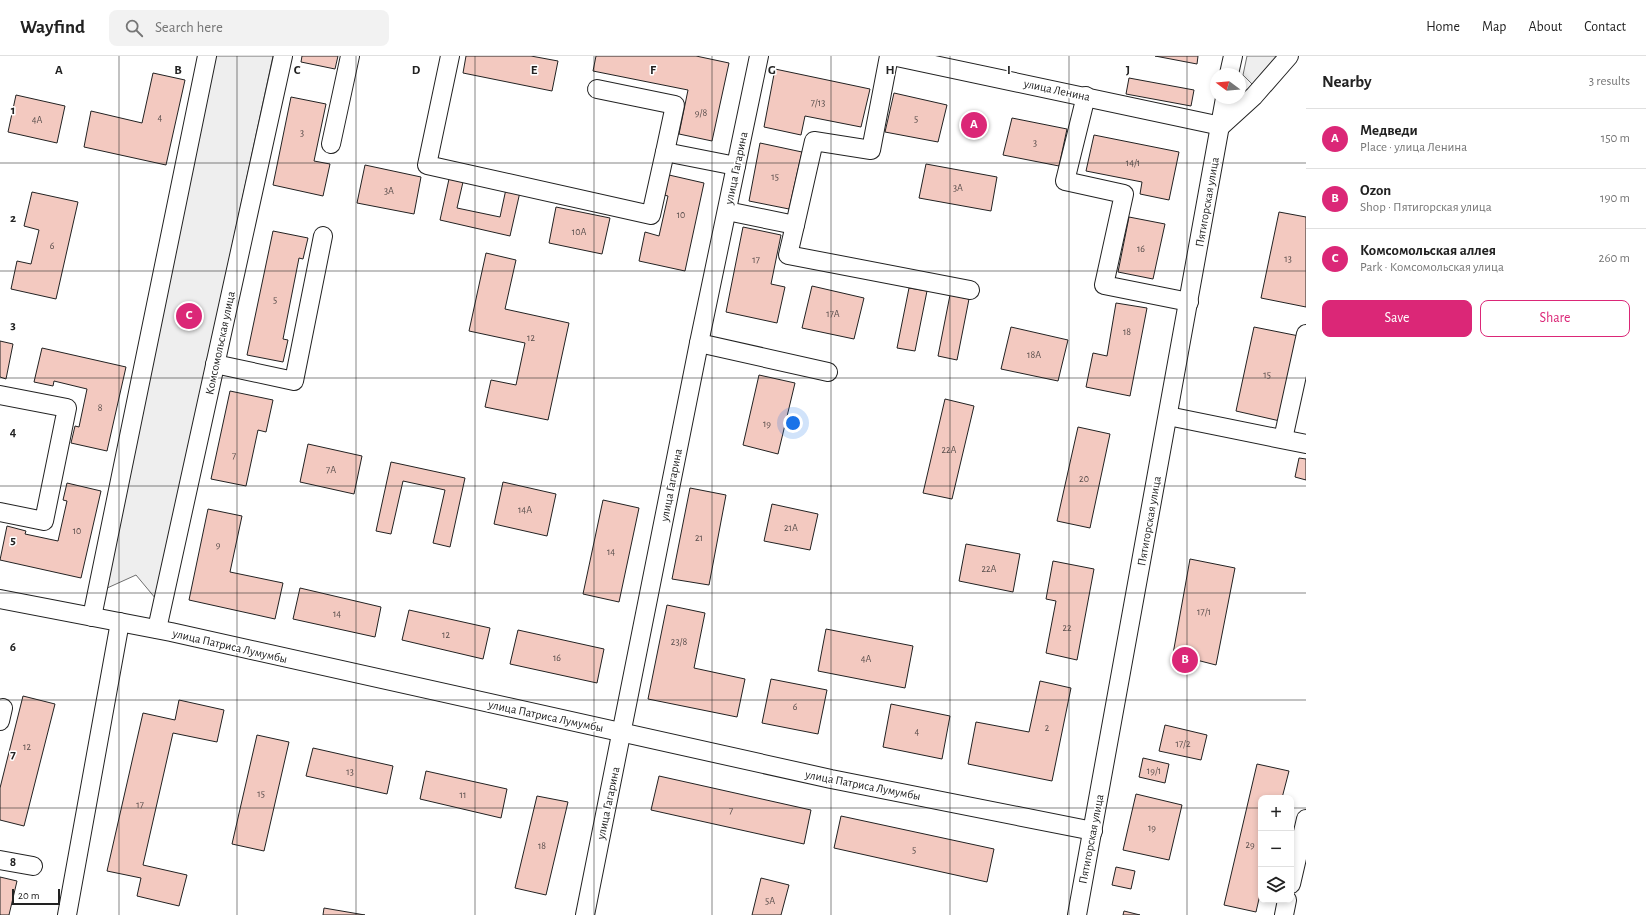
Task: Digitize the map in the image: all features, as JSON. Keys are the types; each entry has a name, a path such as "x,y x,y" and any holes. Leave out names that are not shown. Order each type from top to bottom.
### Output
{"street":[{"path":"92,617 207,56"},
{"name":"Комсомольская улица","path":"157,629 283,56"},
{"path":"331,144 350,56"},
{"path":"450,56 427,165 651,215 675,105 597,89"},
{"name":"улица Гагарина","path":"585,915 623,733 699,342 759,56"},
{"path":"890,56 871,150 814,141 788,255 970,290"},
{"name":"улица Ленина","path":"890,56 1086,96 1221,126"},
{"path":"1231,68 1233,56"},
{"path":"1221,126 1254,96 1289,56"},
{"path":"1086,96 1065,182 1124,194 1104,285 1189,302"},
{"name":"Пятигорская улица","path":"1076,915 1093,831 1224,104"},
{"path":"665,152 736,166"},
{"path":"727,210 795,225"},
{"path":"215,364 294,381 323,236"},
{"path":"1283,439 1306,334"},
{"path":"699,342 828,372"},
{"path":"0,395 67,408 44,521 0,512"},
{"path":"1168,416 1306,444"},
{"name":"улица Патриса Лумумбы","path":"0,599 157,629 832,780 1093,831"},
{"path":"66,915 120,622"},
{"path":"1294,871 1306,819"},
{"path":"0,860 33,866"},
{"path":"1284,915 1286,903"}],"shaded area":[{"path":"214,56 273,56 156,599 136,575 105,589"},
{"path":"1247,56 1279,56 1254,86 1246,78 1246,68 1244,68"}],"building":[{"path":"302,56 338,56 335,69 301,62"},
{"path":"466,56 531,56 558,61 552,91 463,73"},
{"path":"596,56 696,56 729,63 712,141 679,134 688,90 593,71"},
{"path":"1155,56 1198,56 1197,64"},
{"path":"775,69 870,89 861,127 805,116 801,135 764,127"},
{"path":"153,73 185,80 166,165 84,147 91,111 142,123"},
{"path":"1129,78 1194,90 1191,106 1126,94"},
{"path":"894,93 947,105 938,142 885,132"},
{"path":"16,95 65,106 57,143 8,132"},
{"path":"291,97 326,104 314,161 330,164 323,196 273,185"},
{"path":"1012,118 1067,129 1059,166 1003,155"},
{"path":"1094,135 1179,152 1169,200 1140,194 1142,182 1086,171"},
{"path":"760,143 802,152 789,209 749,201"},
{"path":"926,164 997,177 991,211 919,198"},
{"path":"365,165 421,177 414,214 357,203"},
{"path":"669,175 704,183 685,271 639,261 645,232 659,236 668,196 664,195"},
{"path":"449,179 463,182 457,208 500,217 506,189 520,192 510,236 440,220"},
{"path":"32,192 78,202 56,299 11,289 17,261 31,264 39,230 24,226"},
{"path":"556,207 610,218 602,254 549,243"},
{"path":"1279,212 1306,217 1306,307 1261,298"},
{"path":"1129,217 1165,224 1153,279 1118,272"},
{"path":"743,227 781,235 771,284 785,287 777,323 726,312"},
{"path":"273,231 308,238 303,259 299,258 283,339 288,340 283,362 247,355"},
{"path":"486,253 516,260 505,309 569,323 548,420 485,407 491,380 516,385 525,343 469,331"},
{"path":"812,286 864,298 854,339 802,328"},
{"path":"909,288 927,291 915,351 897,348"},
{"path":"950,295 969,299 957,360 938,356"},
{"path":"1116,303 1147,308 1130,396 1086,387 1093,353 1107,356"},
{"path":"1011,327 1068,340 1058,381 1001,369"},
{"path":"1254,327 1299,336 1280,421 1236,411"},
{"path":"0,341 13,344 6,379 0,377"},
{"path":"42,348 126,367 107,451 71,443 75,426 79,427 87,389 54,381 53,386 34,382"},
{"path":"759,375 795,383 778,454 743,445"},
{"path":"230,391 273,400 266,432 258,430 246,486 211,479"},
{"path":"945,399 974,406 952,499 923,493"},
{"path":"1078,427 1110,434 1090,528 1057,521"},
{"path":"308,444 362,456 354,494 300,482"},
{"path":"1299,458 1306,459 1306,480 1295,477"},
{"path":"391,462 465,478 450,547 433,543 445,490 403,481 391,534 376,531"},
{"path":"503,482 556,494 547,536 494,524"},
{"path":"67,483 101,491 81,578 0,560 7,526 26,531 25,534 58,541 67,501 63,500"},
{"path":"690,488 726,495 709,585 672,579"},
{"path":"603,500 639,508 619,602 583,594"},
{"path":"772,504 818,514 810,550 764,541"},
{"path":"208,509 242,516 230,572 283,583 275,619 189,600"},
{"path":"966,544 1020,554 1013,592 959,581"},
{"path":"1190,559 1235,568 1216,665 1173,654"},
{"path":"1053,561 1094,569 1077,660 1046,653 1056,601 1046,599"},
{"path":"300,588 381,607 375,637 293,619"},
{"path":"667,605 705,613 694,668 745,679 737,717 648,699"},
{"path":"409,610 490,628 483,659 402,640"},
{"path":"826,629 913,646 905,688 818,671"},
{"path":"518,630 604,649 597,683 510,664"},
{"path":"771,679 827,690 818,734 762,723"},
{"path":"1040,681 1071,688 1052,781 968,764 976,722 1029,732"},
{"path":"23,696 55,704 24,826 0,820 0,788"},
{"path":"179,700 224,710 217,742 173,733 143,865 187,875 179,906 137,896 141,878 107,871 143,713 175,720"},
{"path":"891,704 950,716 942,759 883,747"},
{"path":"1165,725 1207,735 1201,760 1159,751"},
{"path":"257,735 289,742 264,851 232,844"},
{"path":"313,748 393,766 387,794 306,776"},
{"path":"1143,758 1169,764 1165,783 1139,777"},
{"path":"1257,764 1289,771 1283,795 1258,795 1258,903 1256,912 1224,905"},
{"path":"426,771 507,789 501,818 420,799"},
{"path":"659,776 811,810 804,844 651,810"},
{"path":"1136,794 1182,805 1169,860 1123,850"},
{"path":"537,796 568,802 546,895 515,888"},
{"path":"841,816 994,849 987,882 834,848"},
{"path":"1116,867 1135,871 1131,889 1112,885"},
{"path":"0,877 17,881 9,915 0,915"},
{"path":"761,878 789,885 781,915 752,915"},
{"path":"324,908 365,915 323,915"},
{"path":"1124,911 1140,915 1123,915"}],"place":[{"name":"Медведи","path":"974,125"},
{"name":"Комсомольская аллея","path":"189,316"},
{"name":"Ozon","path":"1185,660"}]}
